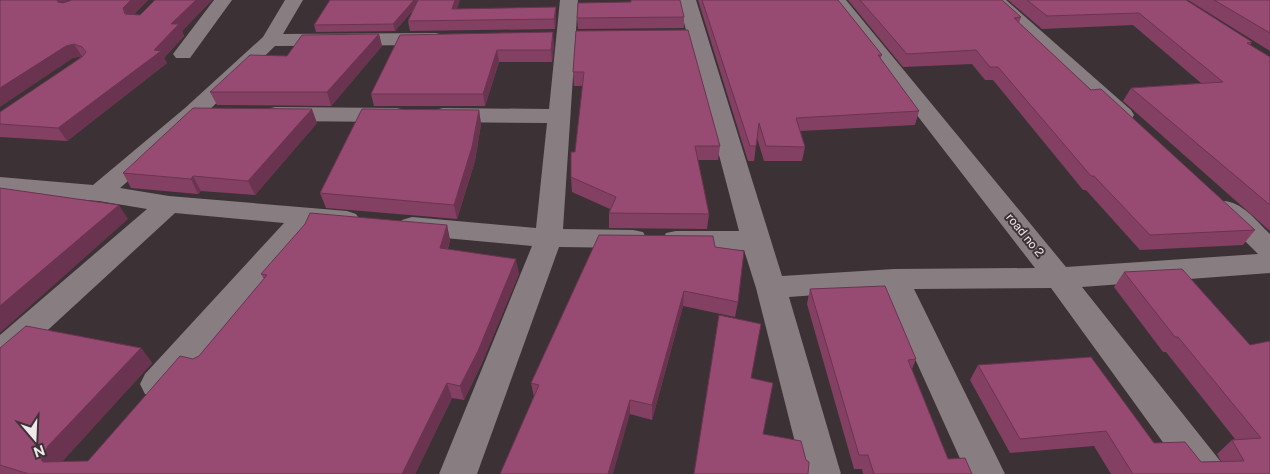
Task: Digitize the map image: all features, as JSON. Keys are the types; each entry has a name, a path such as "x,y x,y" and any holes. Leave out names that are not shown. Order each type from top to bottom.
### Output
{"street":[{"path":"183,54 223,0"},
{"path":"99,193 193,113 270,40 294,0"},
{"path":"458,474 549,238 569,0"},
{"path":"687,0 695,35 755,241 771,288 822,474"},
{"name":"road no 2","path":"837,0 1059,278 1208,474"},
{"path":"996,0 1140,131"},
{"path":"636,36 695,35"},
{"path":"270,40 458,38"},
{"path":"193,113 222,113"},
{"path":"252,113 559,116"},
{"path":"0,185 99,193 169,204 549,238 755,241"},
{"path":"1212,197 1270,249"},
{"path":"0,354 169,204"},
{"path":"136,408 304,216"},
{"path":"771,288 894,279 1059,278 1270,262"},
{"path":"894,279 986,474"}],"building":[{"path":"0,0 57,0 63,3 72,0 131,0 123,8 125,14 140,15 155,0 196,0 171,24 179,24 154,50 161,51 58,128 0,124 0,112 82,57 86,52 82,47 74,44 66,46 0,88"},
{"path":"330,0 414,0 393,24 314,25"},
{"path":"418,0 455,0 452,9 556,7 554,19 408,21"},
{"path":"631,0 680,0 684,17 577,18 578,3 631,2"},
{"path":"702,0 838,0 882,55 878,55 919,111 796,118 805,147 766,146 759,123 756,146 750,146"},
{"path":"860,0 1002,0 1021,17 1014,18 1091,90 1101,89 1255,230 1150,235 1094,176 1091,176 998,67 990,67 976,50 907,54"},
{"path":"1027,0 1186,0 1252,42 1247,43 1270,57 1270,205 1131,88 1223,82 1139,13 1047,16"},
{"path":"1214,0 1270,0 1270,33"},
{"path":"688,30 720,146 695,146 709,214 609,213 616,197 571,177 571,152 575,152 584,72 573,72 576,31"},
{"path":"553,32 551,50 497,50 483,94 371,94 400,35"},
{"path":"379,34 327,92 210,92 250,55 287,56 302,35"},
{"path":"193,108 312,109 248,181 193,176 191,179 123,173"},
{"path":"362,109 479,110 472,147 454,205 320,193"},
{"path":"0,188 119,205 0,306"},
{"path":"310,213 447,225 440,248 516,259 478,351 460,386 447,383 402,474 29,474 0,465 0,348 26,326 141,348 48,446 41,459 43,462 88,461 180,356 193,359 199,356 267,275 261,274 305,224"},
{"path":"599,235 713,236 715,247 744,251 738,302 684,291 652,405 630,400 608,474 500,474 539,385 531,383"},
{"path":"1182,269 1250,345 1270,341 1270,474 1133,474 1106,431 1020,439 978,365 1091,357 1154,443 1185,442 1201,462 1244,461 1232,440 1261,438 1178,337 1175,337 1124,272"},
{"path":"885,286 916,359 908,360 948,459 965,458 972,474 874,474 868,455 859,455 810,289"},
{"path":"719,315 761,324 751,378 773,383 763,434 801,441 806,460 809,462 808,474 694,474"}]}
